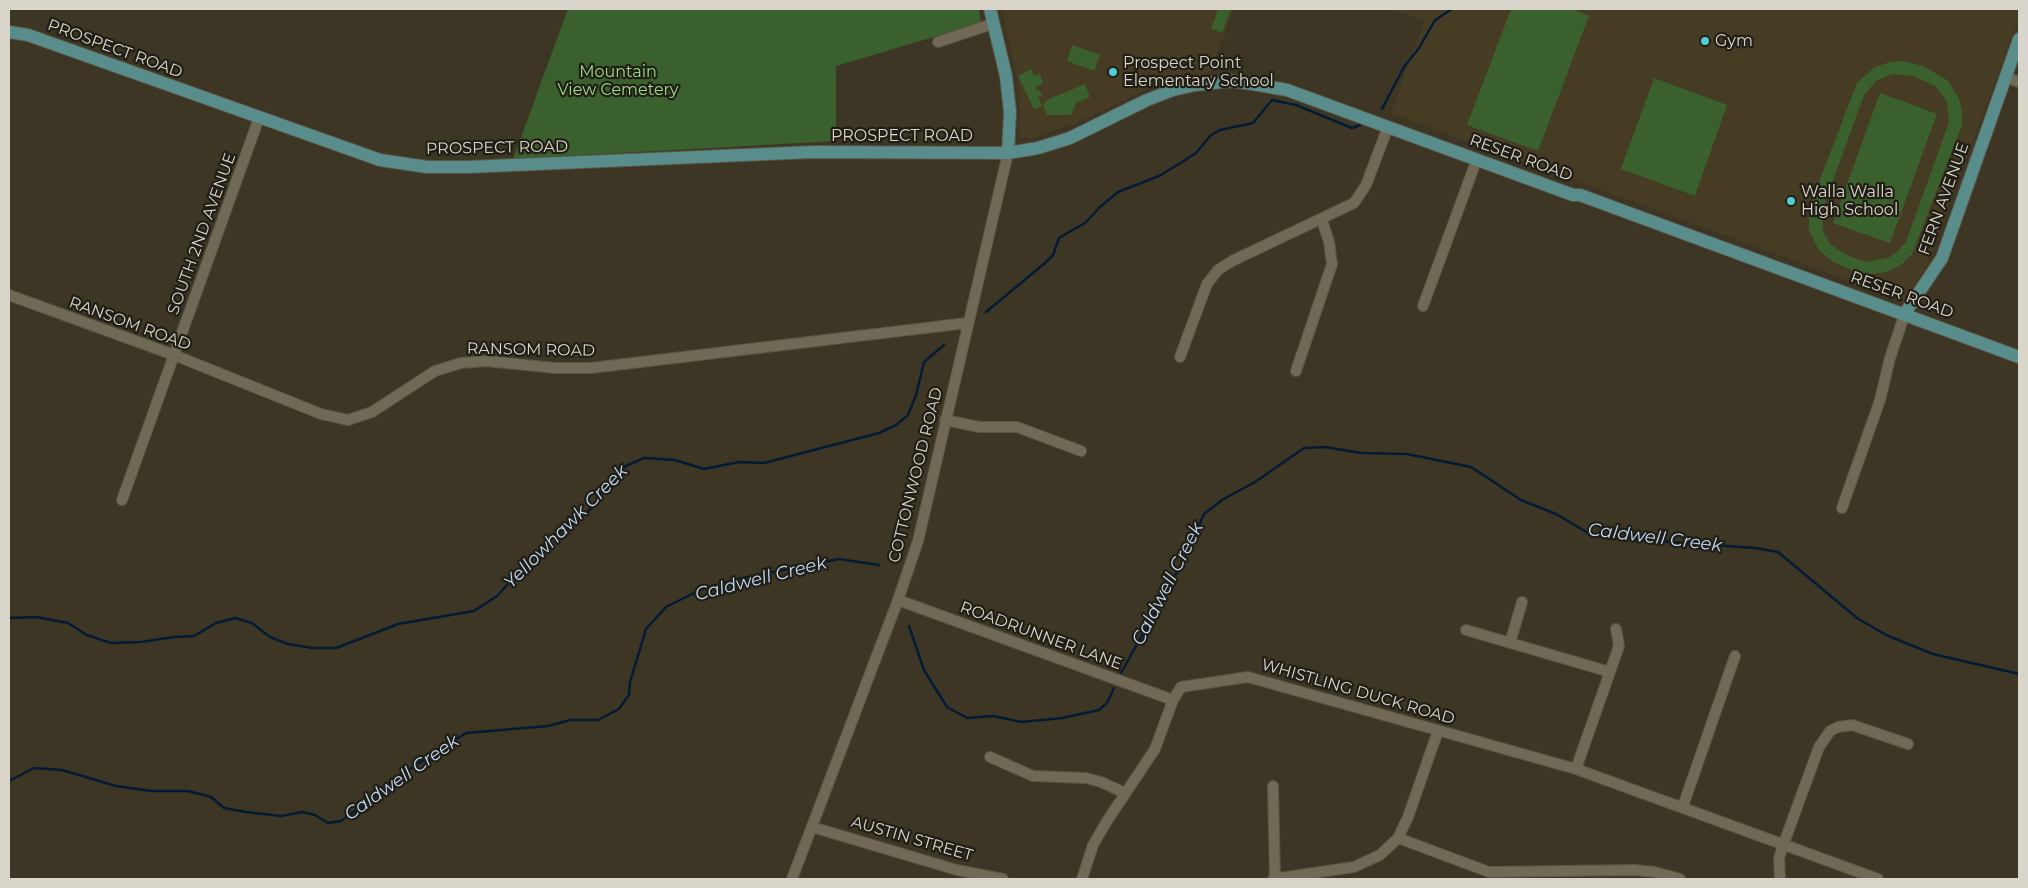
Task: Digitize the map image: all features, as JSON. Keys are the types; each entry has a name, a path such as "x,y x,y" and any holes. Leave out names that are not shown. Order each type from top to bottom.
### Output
{"main road":[{"path":"990,9 992,24 1006,76 1010,112 1008,153"},
{"name":"PROSPECT ROAD","path":"9,32 28,35 380,160 427,167 468,167 813,152 1008,153"},
{"name":"FERN AVENUE","path":"1905,313 1942,258 2019,39"},
{"name":"RESER ROAD","path":"1008,153 1038,148 1070,138 1147,100 1173,90 1195,85 1232,81 1287,90 1905,313 2019,357"}],"street":[{"path":"938,42 992,24"},
{"path":"2005,77 2019,82"},
{"name":"SOUTH 2ND AVENUE","path":"122,500 259,118"},
{"path":"1180,357 1207,284 1218,270 1232,261 1322,220 1354,203 1366,185 1388,127"},
{"name":"COTTONWOOD ROAD","path":"792,879 898,600 918,542 967,323 1008,153"},
{"path":"1423,306 1476,159"},
{"path":"1296,371 1332,264 1329,242 1322,220"},
{"name":"RANSOM ROAD","path":"9,295 174,356 321,414 348,420 372,412 435,371 461,363 486,361 555,368 592,368 967,323"},
{"name":"FERN AVENUE","path":"1842,508 1880,400 1890,358 1905,313"},
{"path":"945,420 979,427 1017,427 1081,451"},
{"name":"ROADRUNNER LANE","path":"898,600 1173,700"},
{"path":"1510,643 1522,602"},
{"path":"1576,768 1619,646 1616,629"},
{"path":"1466,630 1610,672"},
{"path":"1683,806 1735,656"},
{"name":"WHISTLING DUCK ROAD","path":"1082,879 1093,845 1154,749 1173,700 1181,687 1248,677 1576,768 1878,879"},
{"path":"1780,879 1779,858 1784,843 1819,747 1830,731 1838,726 1858,726 1908,744"},
{"path":"1273,786 1274,879 1354,867 1380,855 1398,838 1408,816 1438,731"},
{"path":"990,757 1033,776 1056,779 1086,778 1101,782 1125,794"},
{"name":"AUSTIN STREET","path":"812,827 957,870 988,874 1003,879"},
{"path":"1398,838 1489,872 1635,870 1680,879"}],"shaded area":[{"name":"Prospect Point Elementary School","path":"1002,9 1234,9 1209,75 1179,79 1153,87 1073,124 1032,139 1020,137 1020,93"},
{"name":"Walla Walla High School","path":"1390,9 2019,9 2019,17 1928,263 1904,301 1391,113 1424,21"}],"green space":[{"name":"Mountain View Cemetery","path":"568,9 979,9 981,23 836,66 836,141 513,159"},
{"path":"1218,9 1231,9 1222,33 1211,29"},
{"path":"1511,9 1572,9 1589,16 1538,151 1467,125"},
{"path":"1072,45 1100,55 1094,71 1067,61"},
{"path":"1903,61 1923,66 1947,80 1959,98 1962,111 1962,125 1912,254 1901,265 1886,272 1859,273 1833,262 1818,249 1809,229 1809,208 1857,83 1875,67 1890,62","holes":["1892,74 1913,76 1935,86 1947,102 1949,122 1906,242 1888,258 1867,262 1851,257 1831,245 1823,232 1822,211 1864,95 1876,81"]},
{"path":"1031,69 1034,76 1040,74 1043,84 1036,87 1042,96 1038,97 1042,106 1034,109 1018,76"},
{"path":"1654,78 1727,105 1695,196 1621,169"},
{"path":"1085,84 1090,97 1076,103 1071,115 1047,115 1043,105 1047,100"},
{"path":"1880,93 1937,114 1890,243 1833,223"}],"waterway":[{"name":"Yellowhawk Creek","path":"1382,109 1404,67 1419,48 1435,20 1452,9"},
{"name":"Yellowhawk Creek","path":"986,312 1053,255 1059,238 1085,223 1118,192 1159,176 1196,153 1211,135 1220,130 1253,123 1272,100 1296,105 1352,128 1360,125"},
{"name":"Yellowhawk Creek","path":"9,618 36,617 68,623 87,635 111,643 141,642 194,636 216,623 235,618 252,623 270,637 288,644 313,648 336,648 398,624 474,611 497,596 546,542 592,508 612,478 626,466 644,458 675,460 704,469 739,462 764,463 879,433 896,425 908,415 916,395 924,362 944,345"},
{"name":"Caldwell Creek","path":"1121,673 1183,562 1204,514 1222,500 1255,482 1304,448 1325,447 1361,453 1407,454 1471,467 1521,500 1556,514 1588,533 1631,539 1755,548 1778,552 1857,618 1886,635 1933,654 2019,674"},
{"name":"Caldwell Creek","path":"9,781 34,768 62,770 116,786 151,791 188,791 211,797 224,808 281,816 302,812 315,815 328,823 341,821 374,797 394,779 466,733 548,726 570,720 598,720 619,709 629,695 630,682 646,629 666,607 702,589 738,579 839,559 879,565"},
{"name":"Caldwell Creek","path":"909,626 924,670 947,707 967,718 993,716 1022,722 1062,718 1099,710 1107,703 1114,688"}],"place":[{"name":"Gym","path":"1705,41"},
{"name":"Prospect Point Elementary School","path":"1113,72"},
{"name":"Walla Walla High School","path":"1791,201"}]}
